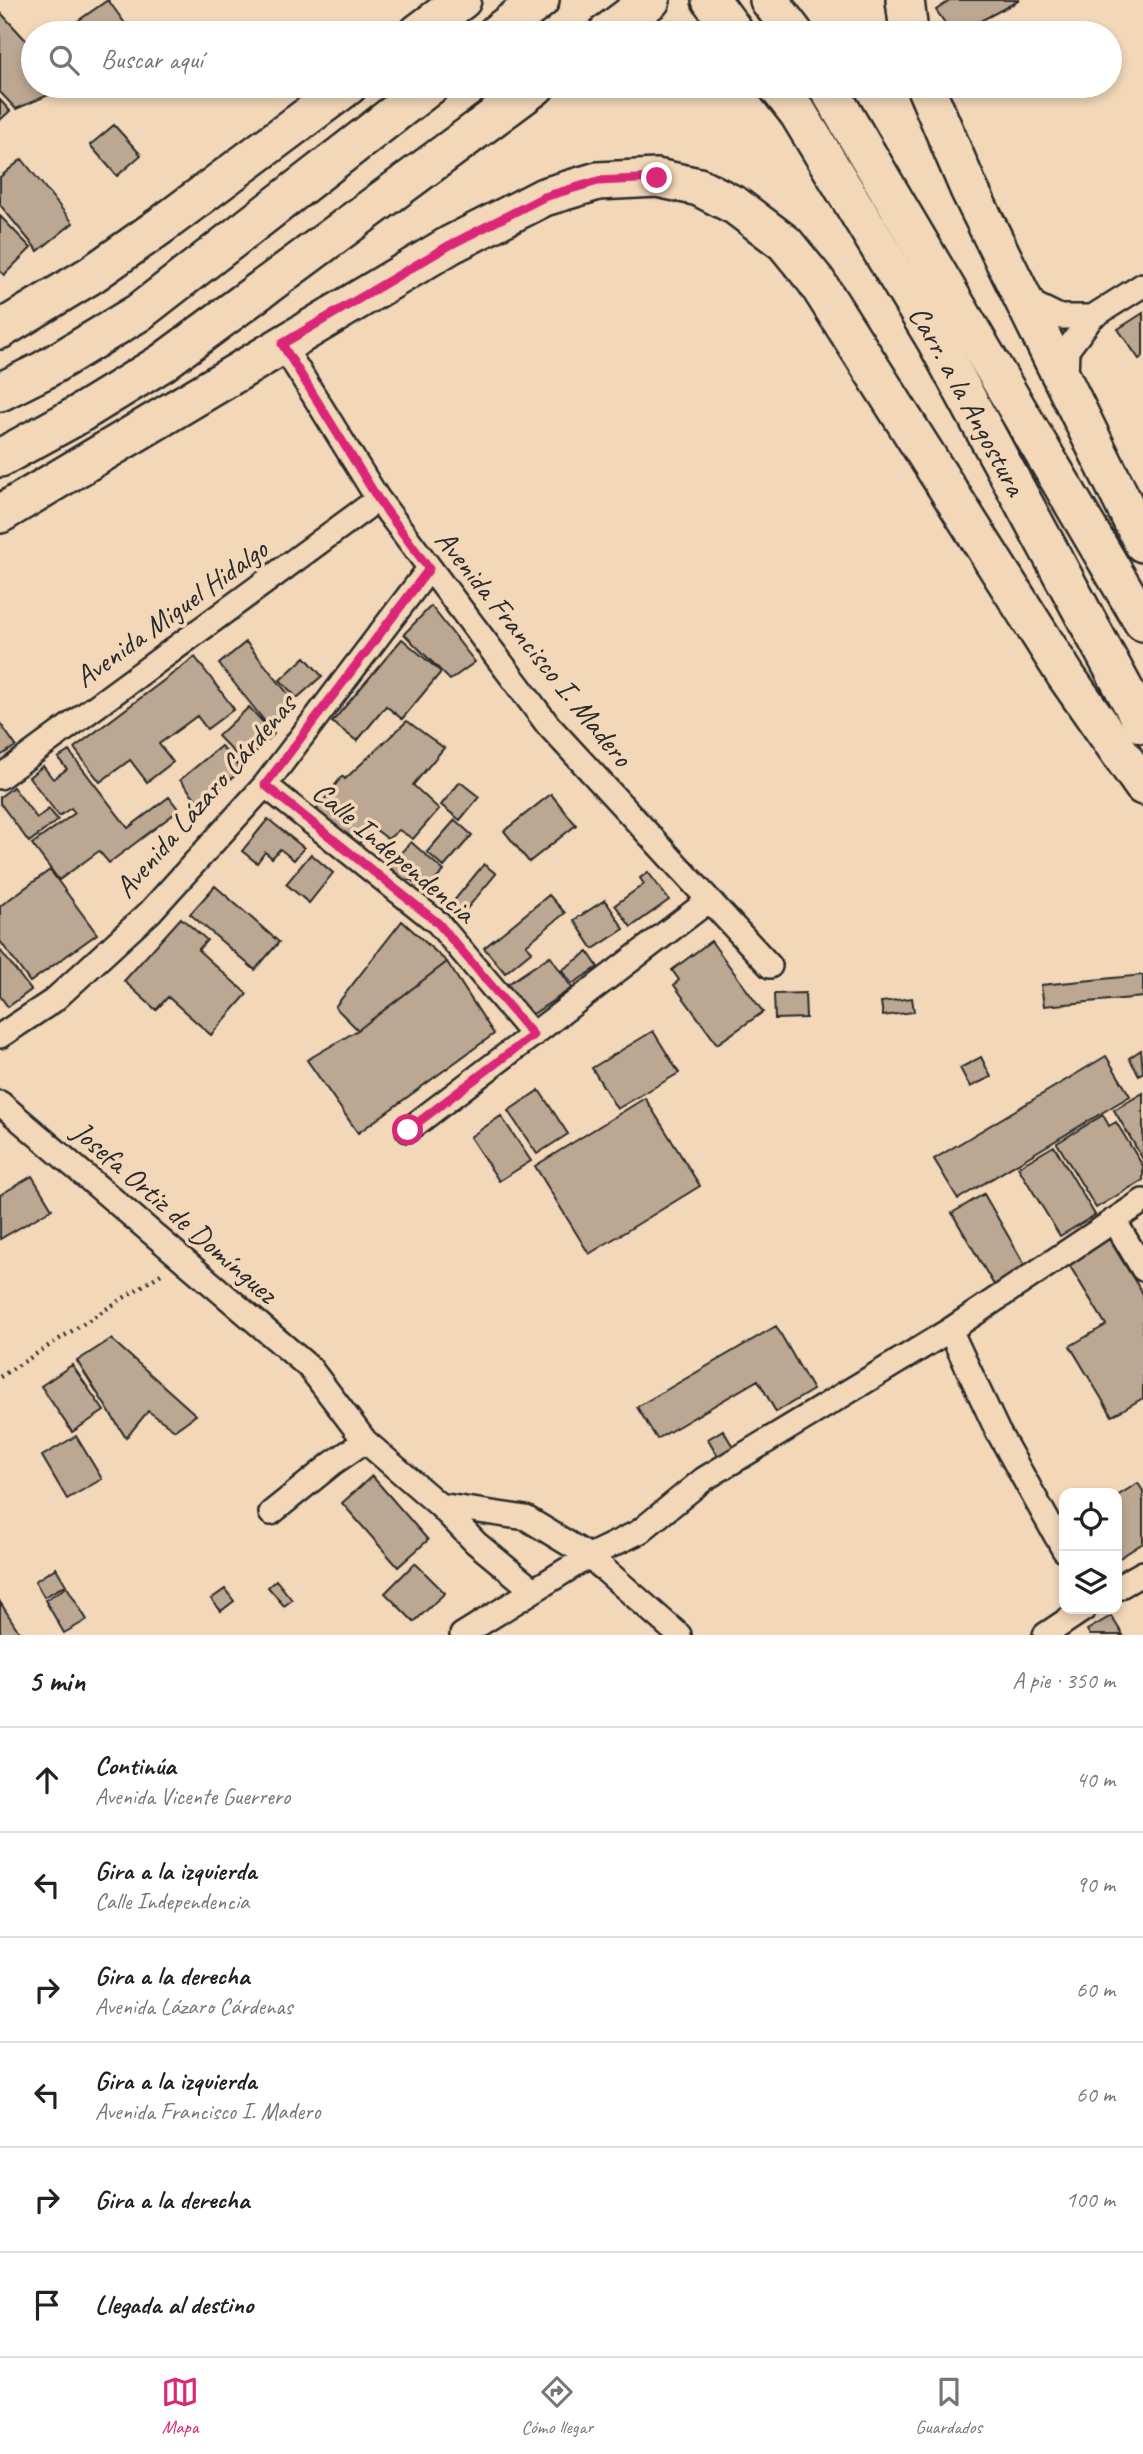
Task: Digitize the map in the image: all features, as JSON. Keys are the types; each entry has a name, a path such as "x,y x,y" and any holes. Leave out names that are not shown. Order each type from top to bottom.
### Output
{"main road":[{"path":"434,21 462,0"},
{"path":"513,21 540,0"},
{"path":"623,21 652,0"},
{"path":"711,0 726,21"},
{"path":"769,0 785,21"},
{"path":"905,0 908,21"},
{"path":"0,330 91,275 332,98"},
{"path":"0,392 44,370 138,313 415,98"},
{"path":"0,458 71,419 162,363 520,98"},
{"name":"Carr. a la Angostura","path":"786,98 936,341 1143,724"},
{"name":"Carr. a la Angostura","path":"834,98 1143,622"},
{"path":"930,98 969,189 1143,543"},
{"path":"0,514 450,245 544,197 598,181 657,178 699,187 736,205 785,243 816,281 1066,676 1143,786"}],"street":[{"path":"1066,384 1067,350 1093,317 1143,285"},
{"path":"1022,299 1060,317 1093,317"},
{"name":"Avenida Francisco I. Madero","path":"282,344 378,499 548,725 770,966"},
{"name":"Avenida Miguel Hidalgo","path":"0,777 378,499"},
{"name":"Avenida Lázaro Cárdenas","path":"0,1036 53,1001 150,912 265,785 429,569"},
{"name":"Calle Independencia","path":"265,785 438,923 533,1035"},
{"path":"408,1130 708,901"},
{"name":"Josefa Ortiz de Domínguez","path":"0,1103 310,1368 365,1441 439,1505 476,1543 533,1590"},
{"path":"462,1635 589,1556 639,1532 704,1479 950,1330 1143,1201"},
{"path":"1114,1220 1143,1269"},
{"path":"950,1330 997,1430 1059,1541"},
{"path":"271,1513 365,1441"},
{"path":"439,1505 526,1518 589,1556 679,1635"},
{"path":"1122,1585 1143,1573"},
{"path":"1045,1635 1076,1614"}],"path":[{"path":"0,1377 183,1260"}],"building":[{"path":"108,0 123,21 78,21"},
{"path":"951,0 1020,0 981,21 944,21 936,10"},
{"path":"0,12 21,35 21,98 41,98 16,109 0,92"},
{"path":"0,100 10,111 0,120"},
{"path":"114,125 141,155 117,176 90,145"},
{"path":"22,159 73,223 38,251 0,205 0,177"},
{"path":"0,216 31,248 4,275 0,271"},
{"path":"1143,313 1143,356 1139,359 1118,329"},
{"path":"431,606 475,662 450,680 404,634"},
{"path":"402,639 441,672 402,719 386,706 357,741 332,722"},
{"path":"246,642 294,701 266,723 219,664"},
{"path":"195,657 234,709 207,729 197,716 159,744 173,762 147,782 130,760 100,782 74,748"},
{"path":"305,657 322,676 297,698 280,680"},
{"path":"249,707 274,734 244,763 218,736"},
{"path":"407,721 444,748 413,785 439,809 413,839 399,830 388,839 371,826 358,845 315,812 342,776 345,779"},
{"path":"0,723 16,746 0,756"},
{"path":"221,746 242,770 200,804 180,780"},
{"path":"69,751 128,828 169,797 179,810 109,863 99,851 59,880 32,844 75,813 71,808 59,816 29,777 43,766 53,779 67,769 58,758"},
{"path":"460,782 479,797 460,820 441,805"},
{"path":"13,787 37,818 49,809 58,820 29,842 0,803 0,797"},
{"path":"551,794 576,825 529,862 504,831"},
{"path":"268,819 304,848 294,860 280,849 272,858 265,852 257,863 242,851"},
{"path":"455,820 472,835 444,867 427,852"},
{"path":"411,842 444,871 424,892 410,879 404,886 386,869"},
{"path":"311,854 333,873 309,903 286,884"},
{"path":"484,864 496,874 460,917 448,908"},
{"path":"50,870 97,934 30,982 0,941 0,906"},
{"path":"648,872 669,900 631,927 615,905 644,884 640,878"},
{"path":"215,886 279,942 255,970 190,914"},
{"path":"549,895 565,913 526,945 532,951 505,973 484,948"},
{"path":"605,900 624,929 593,949 574,920"},
{"path":"181,918 207,940 198,950 247,994 211,1035 168,997 156,1010 124,981"},
{"path":"402,921 447,962 358,1030 335,1007"},
{"path":"711,941 763,1012 717,1044 674,985 679,980 672,970"},
{"path":"0,950 31,990 8,1007 0,996"},
{"path":"588,952 598,967 572,984 562,970"},
{"path":"550,956 572,988 530,1016 508,984"},
{"path":"447,962 494,1034 358,1133 307,1060 358,1030"},
{"path":"1143,975 1143,997 1044,1006 1041,985"},
{"path":"805,993 806,1018 775,1019 774,994"},
{"path":"912,998 914,1012 883,1016 881,1002"},
{"path":"653,1031 679,1073 617,1109 592,1068"},
{"path":"1141,1050 1143,1072 1139,1075 1129,1058"},
{"path":"1106,1056 1130,1096 958,1199 934,1159"},
{"path":"981,1057 991,1077 970,1087 960,1068"},
{"path":"539,1090 568,1134 537,1154 508,1111"},
{"path":"1143,1093 1143,1159 1114,1110"},
{"path":"645,1098 700,1186 589,1254 535,1166"},
{"path":"1103,1115 1109,1126 1116,1122 1143,1166 1143,1180 1096,1208 1057,1143"},
{"path":"501,1116 531,1161 499,1181 470,1137"},
{"path":"1054,1146 1095,1215 1060,1236 1018,1167"},
{"path":"32,1176 52,1209 0,1239 0,1195"},
{"path":"984,1194 1026,1267 994,1285 952,1213"},
{"path":"1109,1239 1143,1294 1143,1398 1112,1416 1070,1346 1106,1325 1068,1263"},
{"path":"776,1326 813,1390 776,1412 758,1380 657,1439 637,1407"},
{"path":"111,1339 196,1415 175,1430 148,1411 126,1438 77,1361"},
{"path":"72,1365 104,1411 72,1432 41,1386"},
{"path":"723,1430 733,1447 718,1456 708,1439"},
{"path":"76,1436 102,1479 67,1499 42,1456"},
{"path":"372,1476 428,1540 398,1567 342,1503"},
{"path":"1138,1483 1143,1491 1143,1543 1122,1556 1122,1551 1122,1493"},
{"path":"415,1563 445,1593 414,1622 385,1593"},
{"path":"56,1568 66,1585 44,1597 35,1581"},
{"path":"276,1580 292,1600 284,1606 268,1587"},
{"path":"67,1587 87,1620 64,1633 45,1600"},
{"path":"225,1589 234,1601 221,1611 211,1599"},
{"path":"0,1602 21,1635 0,1635"},
{"path":"1111,1616 1123,1635 1090,1635 1087,1630"}],"route":[{"path":"408,1130 533,1035 438,923 265,785 429,569 378,499 282,344 450,245 544,197 598,181 657,178"}]}
